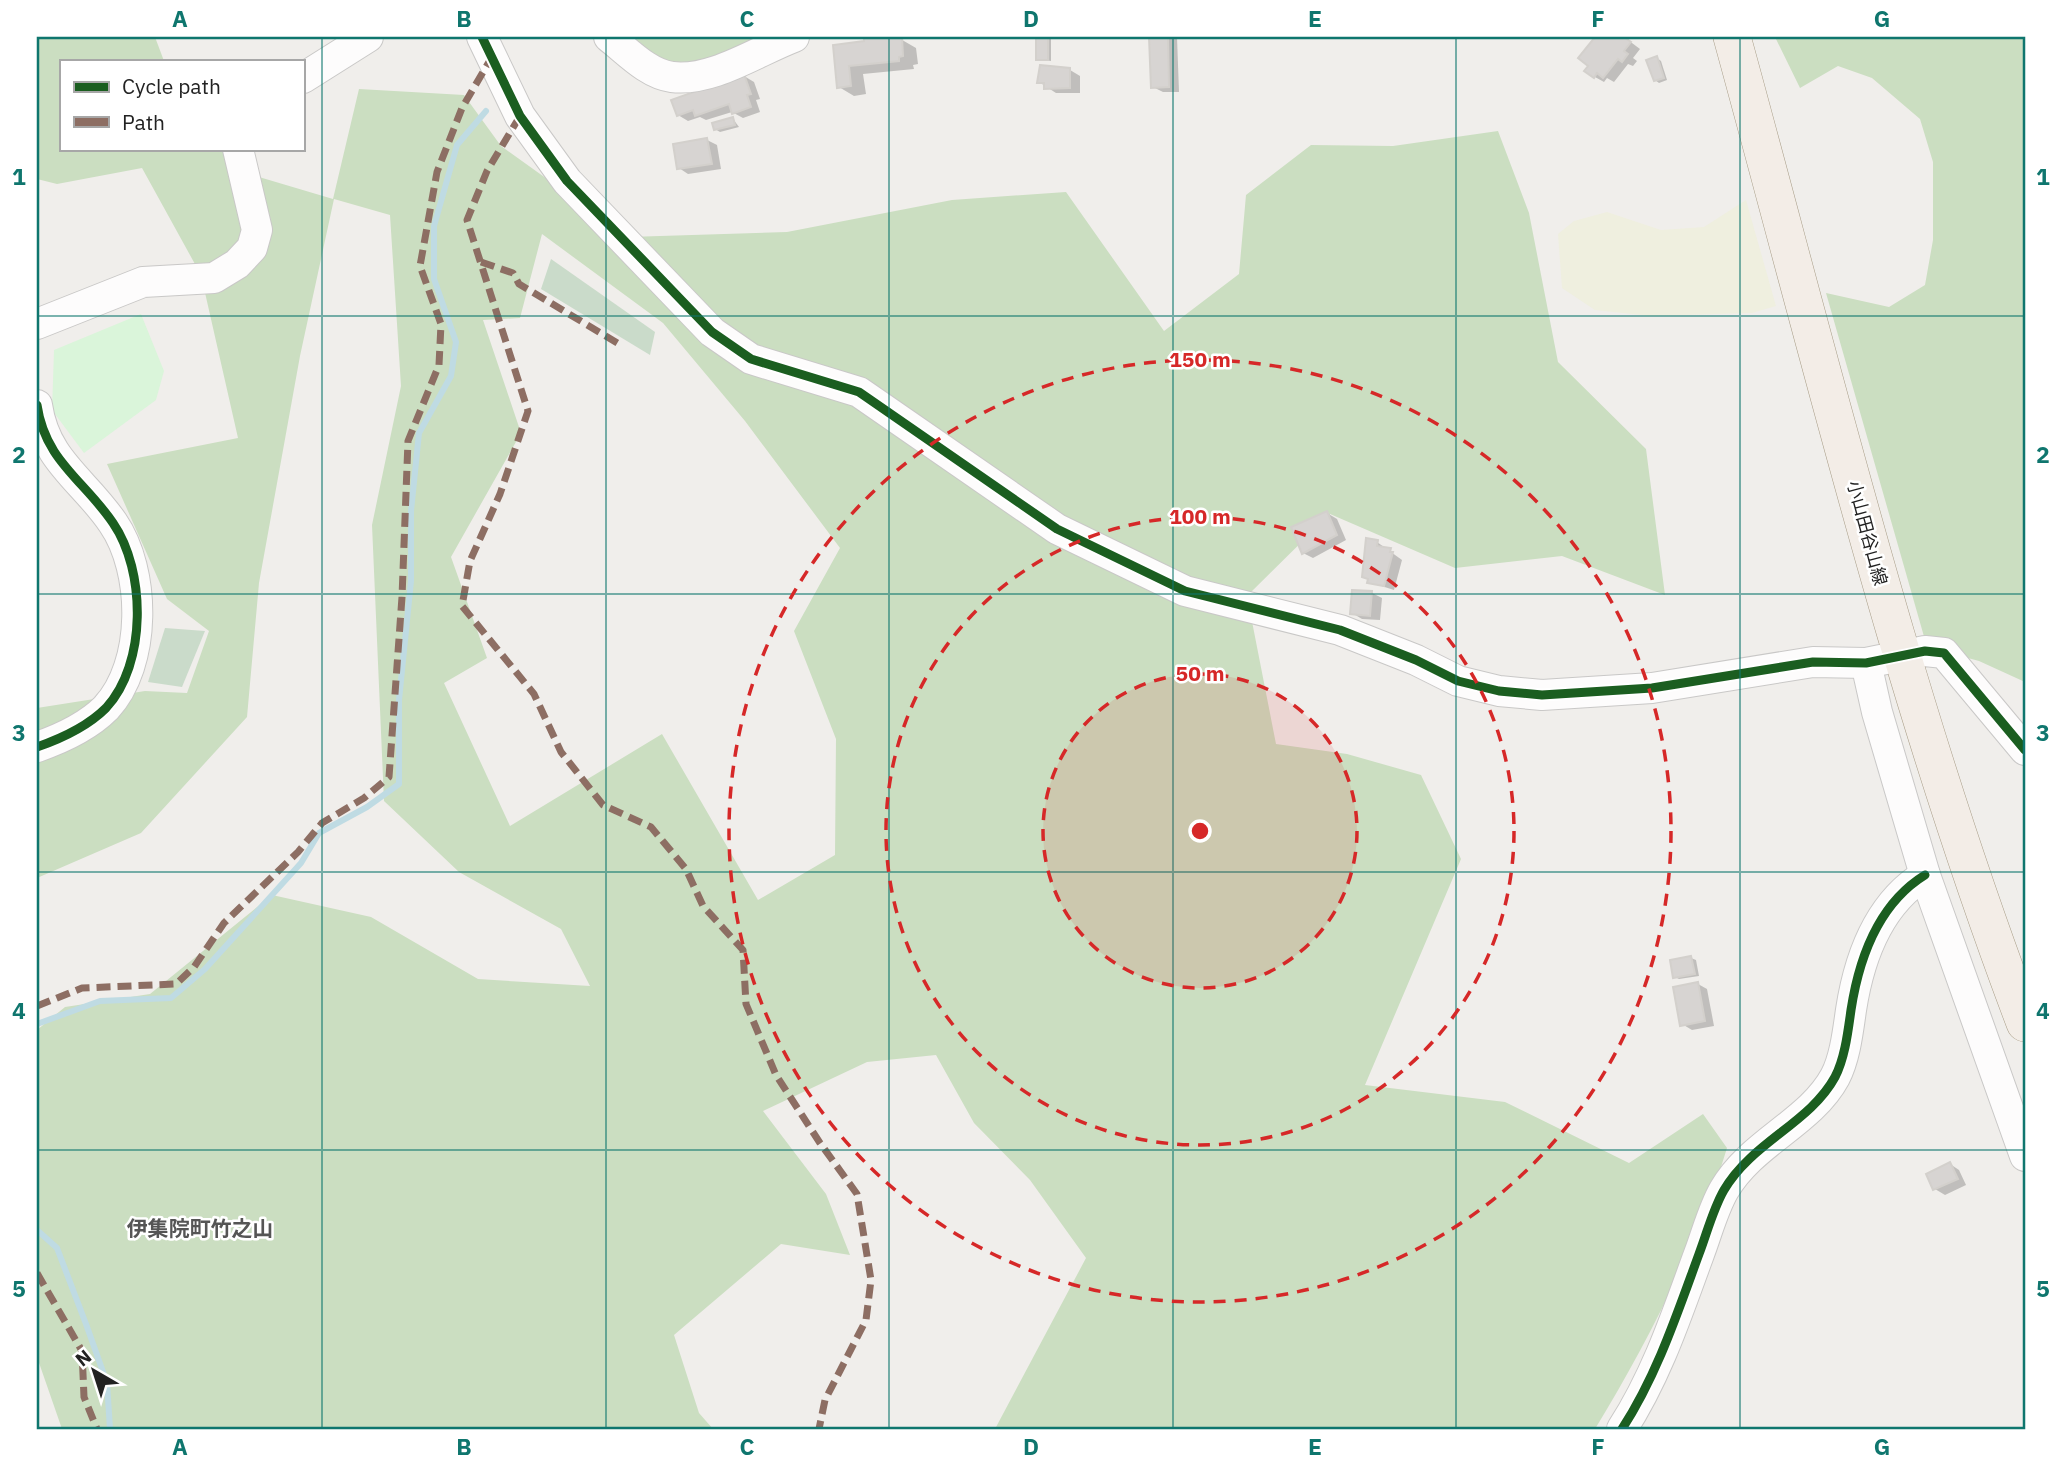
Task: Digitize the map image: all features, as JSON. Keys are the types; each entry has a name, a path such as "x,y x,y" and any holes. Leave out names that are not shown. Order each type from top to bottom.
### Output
{"main road":[{"name":"小山田谷山線","path":"1732,37 1884,660 1961,849 2025,1023"}],"street":[{"path":"304,77 368,37"},
{"path":"482,37 520,116 567,181 712,332 751,359 859,392 1058,529 1185,591 1340,630 1416,660 1458,681 1499,691 1542,695 1597,693 1718,679 1813,662 1884,660 1925,651 1944,653 2025,750"},
{"path":"608,37 649,68 672,77 707,74 794,37"},
{"path":"37,324 143,282 214,278 237,264 252,248 257,230 238,150"},
{"path":"37,405 45,440 113,523 125,548 137,600 139,624 131,660 117,692 106,708 88,723 37,747"},
{"path":"1884,660 1877,712 1925,875 2025,1156"},
{"path":"1622,1429 1641,1400 1662,1354 1722,1193 1740,1164 1814,1104 1835,1076 1847,1032 1856,975 1868,940 1898,897 1925,875"}],"green space":[{"path":"37,37 155,37 164,60 60,60 60,150 230,150 252,175 333,199 359,89 464,95 501,146 628,237 787,232 952,200 1066,192 1164,331 1239,274 1246,195 1311,145 1393,146 1498,131 1529,213 1558,362 1646,449 1665,595 1562,556 1455,568 1330,514 1247,596 1276,744 1347,754 1421,775 1461,859 1365,1085 1505,1102 1629,1163 1703,1114 1727,1148 1701,1221 1670,1293 1595,1429 995,1429 1086,1258 1030,1180 974,1123 936,1055 867,1062 763,1111 826,1194 850,1255 781,1244 674,1335 699,1413 713,1429 62,1429 37,1357 37,1030 65,1007 150,994 272,895 371,917 478,979 590,986 561,929 459,872 384,801 372,525 401,386 390,215 334,199 300,356 259,583 247,717 141,833 37,878 37,708 145,691 187,693 209,631 167,599 107,464 238,438 201,275 142,168 57,184 37,179","holes":["542,234 663,323 745,421 840,548 794,631 836,739 835,855 758,900 662,734 510,826 444,683 487,658 451,557 521,433 483,320 520,318"]},
{"path":"612,37 813,37 706,78"},
{"path":"1775,37 2025,37 2025,682 1979,661 1927,647 1826,293 1889,307 1925,285 1933,240 1933,162 1920,119 1872,78 1838,66 1800,88"},
{"path":"1746,200 1776,306 1752,313 1650,316 1595,310 1562,288 1558,234 1574,221 1607,212 1661,230 1704,227"},
{"path":"551,259 655,332 650,355 541,289"},
{"path":"141,314 164,371 156,400 84,453 52,410 54,350"},
{"path":"165,628 205,631 182,687 148,682"}],"building":[{"path":"864,37 902,37 903,56 899,57 899,61 849,66 851,86 837,88 833,45 864,41"},
{"path":"1036,37 1048,37 1048,60 1036,60"},
{"path":"1149,37 1168,37 1169,87 1151,88"},
{"path":"1595,37 1624,37 1631,42 1624,51 1628,54 1622,62 1618,59 1603,78 1597,73 1594,78 1584,71 1588,66 1578,58"},
{"path":"1657,56 1664,78 1654,81 1646,60"},
{"path":"1040,65 1070,68 1070,88 1044,89 1044,83 1037,83"},
{"path":"744,74 751,94 747,95 751,107 732,114 729,104 695,116 693,110 677,116 671,100"},
{"path":"733,117 735,125 714,130 712,123"},
{"path":"707,138 712,164 677,169 673,144"},
{"path":"1327,511 1337,535 1302,554 1291,527"},
{"path":"1366,538 1378,540 1377,546 1391,548 1390,552 1393,552 1384,586 1367,583 1368,579 1362,577"},
{"path":"1352,590 1372,591 1370,616 1350,614"},
{"path":"1691,956 1695,974 1673,978 1670,960"},
{"path":"1698,982 1705,1021 1680,1026 1673,987"},
{"path":"1950,1162 1958,1179 1933,1190 1926,1174"}],"waterway":[{"path":"37,1024 100,1001 171,998 205,969 301,863 319,833 367,807 399,784 399,700 411,581 411,511 419,433 451,376 456,342 434,279 434,226 457,145 486,111"},
{"path":"37,1230 57,1248 86,1324 107,1383 110,1429"}],"marked path":[{"path":"37,1006 82,988 176,984 194,967 224,923 298,852 322,823 364,798 389,777 402,597 408,441 439,365 441,324 420,266 437,172 462,108 493,55"},
{"path":"520,116 487,171 467,220 528,411 500,494 470,561 462,606 534,694 561,752 603,805 651,827 686,869 703,906 743,950 746,1004 776,1075 857,1194 871,1280 866,1320 825,1400 819,1429"},
{"path":"481,262 513,273 519,284 619,344"},
{"path":"37,1273 82,1351 84,1397 97,1429"}],"cycle path":[{"path":"482,37 520,116 567,181 712,332 751,359 859,392 1057,529 1185,591 1340,630 1416,660 1458,681 1499,691 1542,695 1652,688 1813,662 1866,663 1925,651 1944,653 2025,750"},
{"path":"37,405 41,424 57,456 102,508 124,543 132,566 137,617 135,643 129,667 106,708 91,721 37,747"},
{"path":"1622,1429 1646,1387 1665,1344 1724,1190 1750,1159 1811,1107 1835,1077 1844,1053 1859,971 1873,934 1895,901 1925,875"}],"district":[{"name":"伊集院町竹之山","path":"200,1229"}]}
